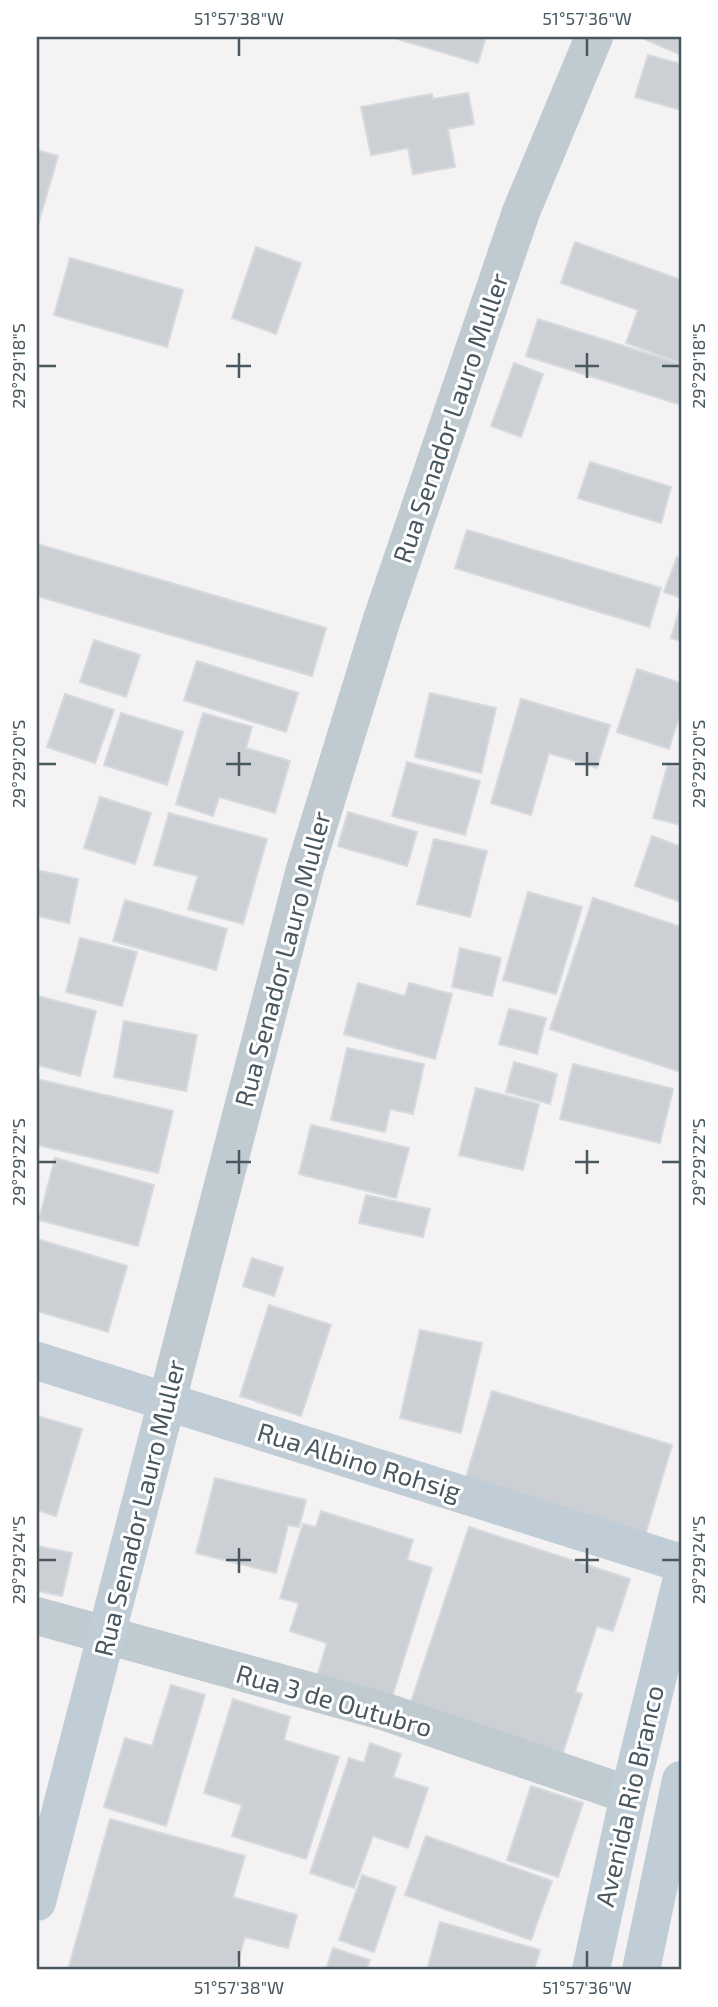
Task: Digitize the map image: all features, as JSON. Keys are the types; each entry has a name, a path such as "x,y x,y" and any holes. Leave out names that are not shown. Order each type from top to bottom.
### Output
{"street":[{"name":"Rua Senador Lauro Muller","path":"37,1902 305,869 382,619 521,212 594,37"},
{"name":"Rua Albino Rohsig","path":"37,1361 681,1563"},
{"name":"Avenida Rio Branco","path":"591,1970 629,1795 681,1582"},
{"name":"Rua 3 de Outubro","path":"37,1616 386,1712 629,1795"},
{"name":"Avenida Rio Branco","path":"641,1970 681,1780"}],"building":[{"path":"391,37 486,37 478,63"},
{"path":"681,37 681,55 642,38"},
{"path":"648,55 681,64 681,110 635,97"},
{"path":"468,93 474,124 448,129 455,167 413,174 408,148 371,155 361,107 432,94 433,99"},
{"path":"37,150 58,156 37,228"},
{"path":"575,242 681,280 681,363 626,343 638,310 561,283"},
{"path":"256,247 301,263 276,334 232,318"},
{"path":"70,258 183,290 167,347 54,315"},
{"path":"538,319 681,364 681,405 526,356"},
{"path":"514,363 543,374 521,437 491,426"},
{"path":"590,462 671,487 661,523 578,498"},
{"path":"467,530 661,588 649,627 455,568"},
{"path":"37,544 326,628 312,676 37,596"},
{"path":"677,557 681,559 681,598 664,592"},
{"path":"681,604 681,641 671,638"},
{"path":"94,640 140,655 126,697 80,682"},
{"path":"197,661 298,693 286,732 184,700"},
{"path":"637,669 681,683 681,710 669,749 617,732"},
{"path":"430,693 496,708 481,773 415,757"},
{"path":"65,694 114,710 95,763 47,747"},
{"path":"521,699 610,725 597,768 549,753 531,815 491,803"},
{"path":"121,713 183,732 167,785 104,765"},
{"path":"203,713 252,727 246,748 290,761 275,813 219,797 213,816 176,804"},
{"path":"407,762 480,781 465,835 392,816"},
{"path":"668,764 681,767 681,825 653,818"},
{"path":"100,797 151,813 135,864 84,848"},
{"path":"348,812 417,832 407,866 338,846"},
{"path":"169,813 267,839 243,924 188,909 198,876 154,865"},
{"path":"652,836 681,847 681,902 635,886"},
{"path":"434,839 487,851 470,917 417,904"},
{"path":"37,870 78,879 69,923 37,916"},
{"path":"528,892 582,907 556,994 503,980"},
{"path":"593,898 681,927 681,1072 550,1029"},
{"path":"125,900 227,929 216,970 113,941"},
{"path":"80,938 137,952 122,1006 66,992"},
{"path":"460,948 501,958 492,996 452,987"},
{"path":"358,983 405,996 409,983 452,994 435,1059 344,1034"},
{"path":"37,996 96,1011 80,1076 37,1065"},
{"path":"509,1009 546,1018 537,1054 499,1044"},
{"path":"124,1021 197,1035 186,1091 114,1077"},
{"path":"347,1048 424,1064 413,1114 390,1109 385,1132 331,1120"},
{"path":"514,1062 557,1074 550,1104 506,1092"},
{"path":"573,1064 673,1089 660,1143 560,1119"},
{"path":"37,1079 173,1111 158,1173 37,1145"},
{"path":"476,1088 539,1104 523,1170 459,1155"},
{"path":"311,1125 409,1148 396,1198 299,1174"},
{"path":"55,1158 154,1185 138,1246 39,1220"},
{"path":"366,1195 430,1209 423,1237 359,1223"},
{"path":"37,1239 127,1266 108,1332 37,1311"},
{"path":"252,1258 283,1268 274,1296 243,1286"},
{"path":"269,1305 331,1325 301,1416 240,1396"},
{"path":"420,1330 482,1343 461,1433 400,1418"},
{"path":"492,1391 672,1445 644,1539 464,1484"},
{"path":"37,1416 82,1429 56,1516 37,1510"},
{"path":"215,1478 306,1500 299,1527 288,1525 276,1573 196,1553"},
{"path":"321,1511 413,1540 407,1560 432,1568 388,1710 314,1687 327,1643 290,1631 299,1603 280,1598 303,1524 316,1527"},
{"path":"469,1527 630,1579 613,1631 597,1626 575,1692 582,1694 562,1755 410,1705"},
{"path":"37,1546 72,1553 62,1596 37,1591"},
{"path":"171,1685 205,1695 166,1826 104,1807 125,1738 152,1746"},
{"path":"233,1699 290,1717 284,1740 339,1757 306,1859 232,1836 242,1805 204,1793"},
{"path":"370,1743 401,1754 393,1777 428,1788 408,1848 373,1836 354,1888 310,1873 349,1758 364,1763"},
{"path":"531,1786 583,1803 558,1877 507,1860"},
{"path":"110,1819 245,1856 233,1897 297,1915 288,1948 245,1937 235,1970 68,1970"},
{"path":"426,1836 552,1881 531,1940 405,1895"},
{"path":"362,1875 396,1887 374,1952 339,1940"},
{"path":"440,1922 540,1950 534,1970 427,1970"},
{"path":"333,1948 370,1960 366,1970 326,1970"}]}
